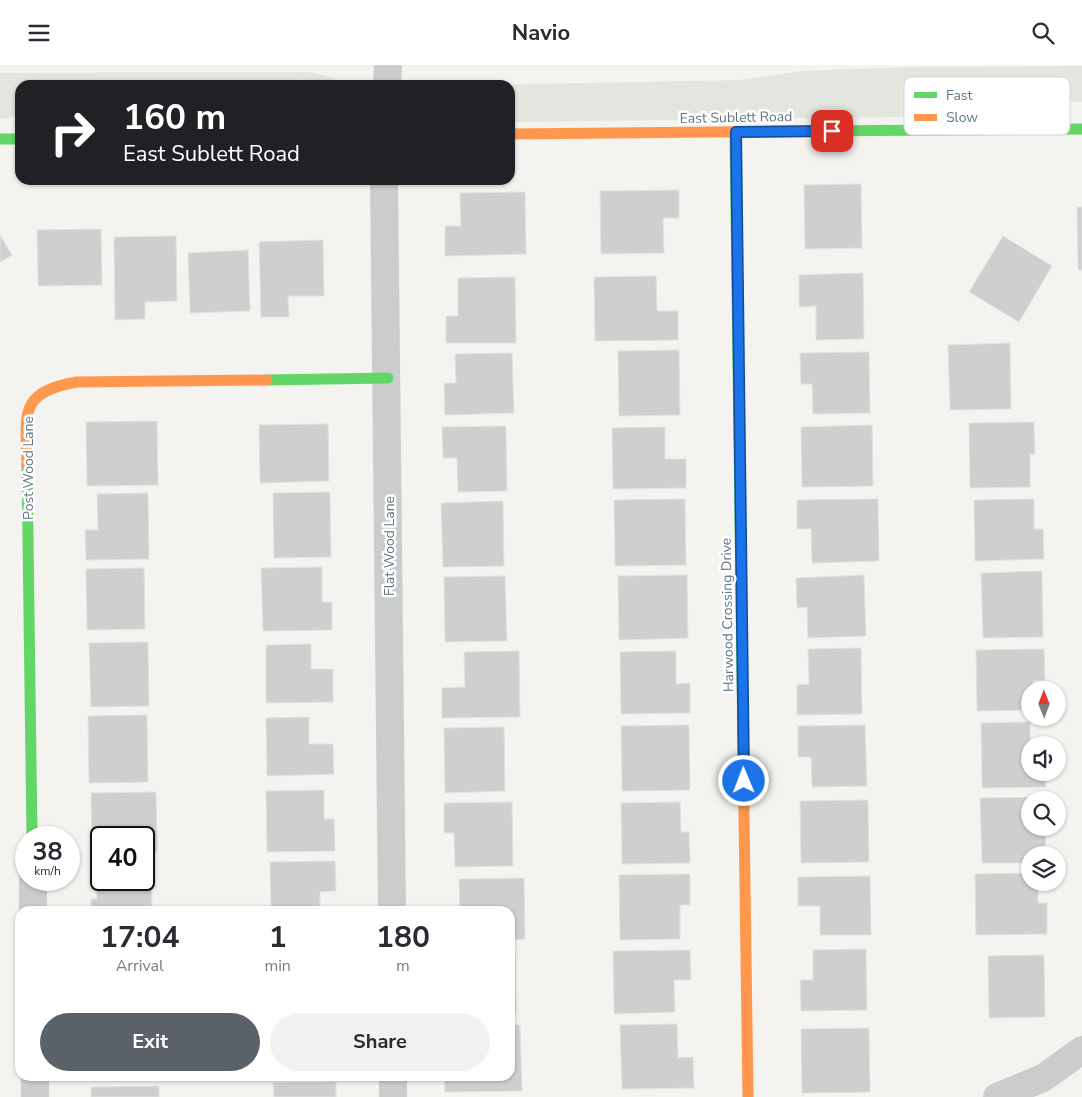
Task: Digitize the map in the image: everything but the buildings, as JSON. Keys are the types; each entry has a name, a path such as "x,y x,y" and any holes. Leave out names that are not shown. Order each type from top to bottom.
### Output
{"street":[{"path":"386,80 388,65"},
{"name":"East Sublett Road","path":"515,134 904,131"},
{"name":"Harwood Crossing Drive","path":"736,132 748,1097"},
{"path":"0,139 15,139"},
{"name":"Flat Wood Lane","path":"384,185 388,378 392,906"},
{"name":"Post Wood Lane","path":"32,826 26,417 32,402 42,391 77,382 388,378"},
{"path":"33,891 33,906"},
{"path":"997,1097 1043,1078 1082,1050"},
{"path":"35,1081 36,1097"},
{"path":"393,1081 393,1097"}],"shaded area":[{"path":"1082,66 1082,102 1070,102 1070,77 904,77 904,117 515,122 515,84 741,80 802,71 913,67"},
{"path":"307,72 332,77 335,80 15,80 15,117 0,119 0,73"}],"traffic: fast":[{"path":"1070,129 1082,129"},
{"path":"806,131 904,130"},
{"path":"735,132 743,747"},
{"path":"0,139 15,139"},
{"path":"267,380 388,378"},
{"path":"27,465 32,826"}],"traffic: slow":[{"path":"515,134 806,131"},
{"path":"27,465 26,432 30,408 35,399 44,392 58,386 77,382 267,380"},
{"path":"743,747 748,1097"}],"route":[{"path":"744,781 736,132 832,131"}]}
